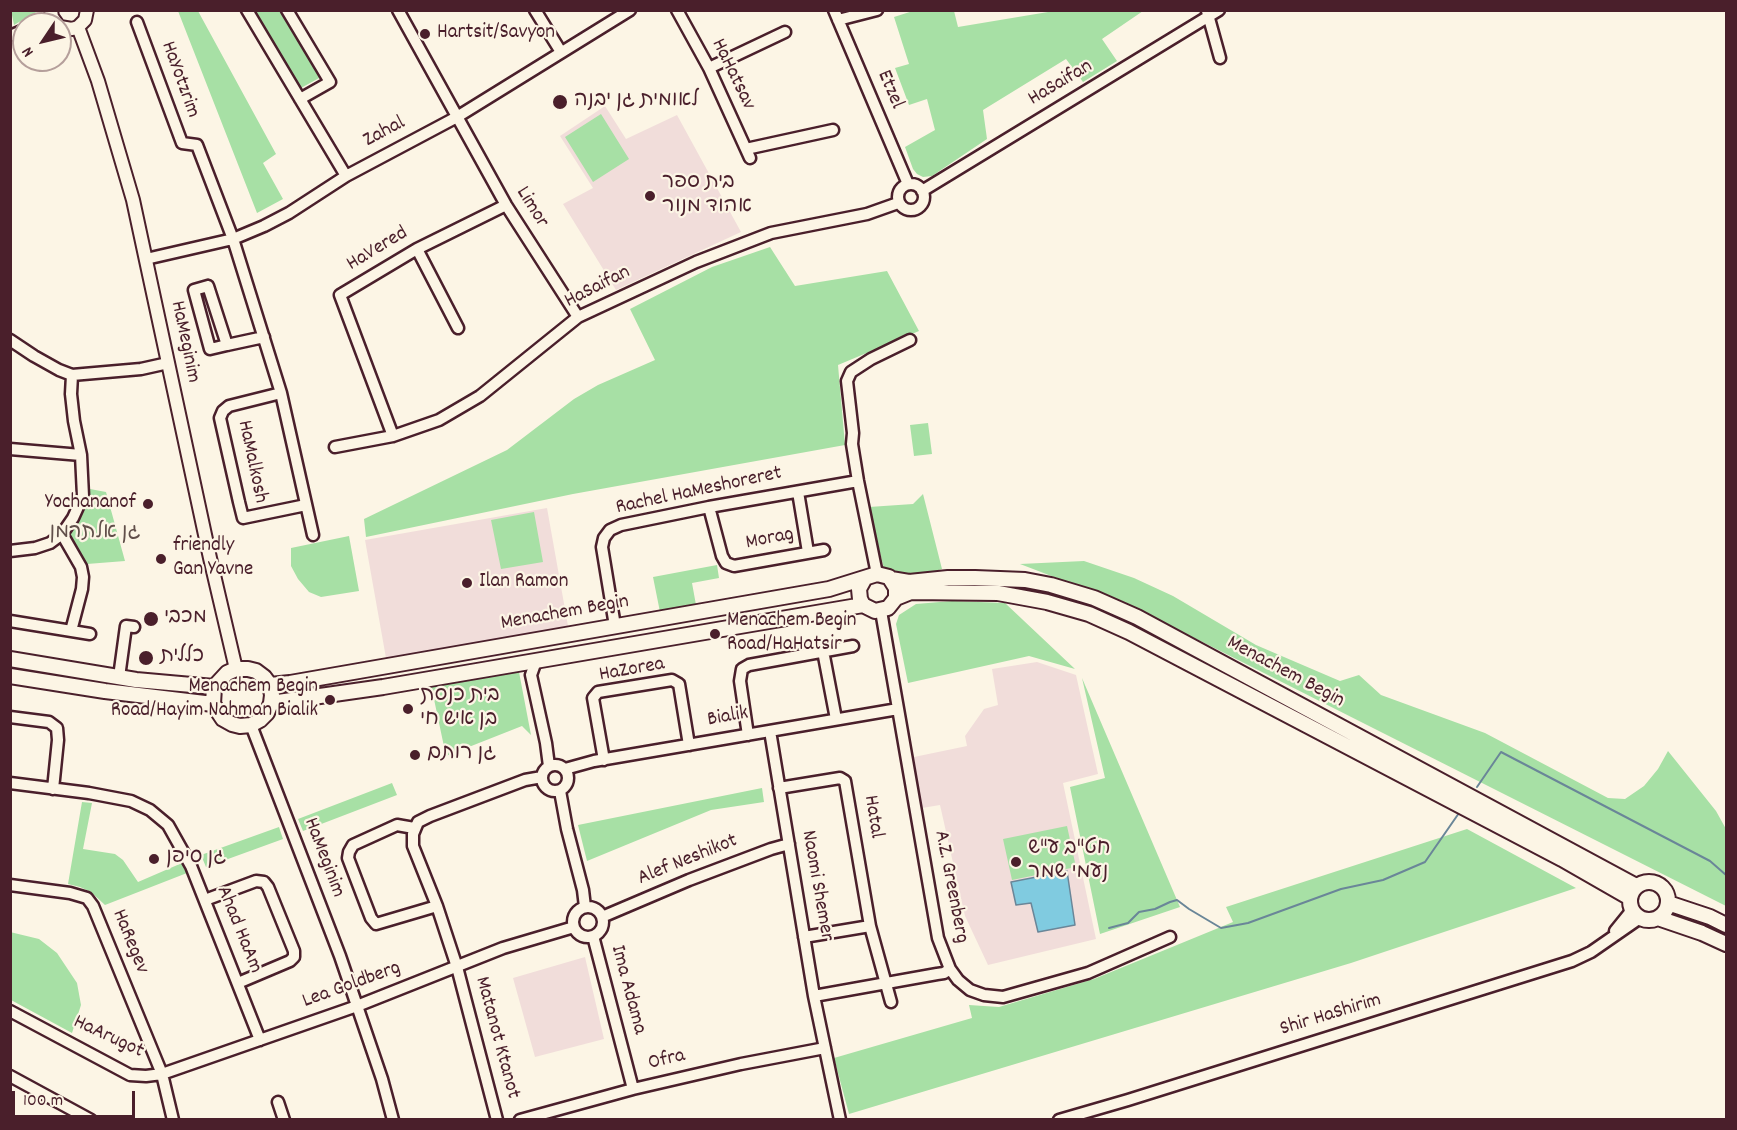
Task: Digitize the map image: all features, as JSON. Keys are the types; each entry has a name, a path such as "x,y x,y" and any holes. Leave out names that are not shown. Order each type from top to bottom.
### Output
{"main road":[{"path":"878,577 896,588 896,598 888,608 874,611 863,605 859,589 878,577"},
{"name":"Menachem Begin","path":"270,685 829,589 878,577 909,582 948,578 1025,580 1051,585 1105,603 1137,617 1635,903"},
{"name":"Menachem Begin","path":"896,598 911,592 998,593 1047,602 1099,618 1562,859 1635,903"},
{"name":"Menachem Begin","path":"271,703 519,664 863,605"},
{"path":"10,659 119,677 214,687"},
{"path":"236,669 256,671 264,676 270,685 272,695 267,713 251,725 232,724 224,719 213,704 214,687 227,673 236,669"},
{"path":"10,676 105,691 213,704"},
{"path":"1648,881 1655,882 1665,890 1668,903 1663,915 1646,920 1635,903 1648,881"},
{"path":"1668,903 1710,917 1726,925"},
{"path":"1658,918 1726,944"}],"street":[{"path":"72,28 78,27 86,20 87,10"},
{"path":"248,10 346,176"},
{"path":"287,10 330,82 300,99"},
{"name":"Limor","path":"398,10 506,205 578,316"},
{"path":"535,10 561,52"},
{"name":"Zahal","path":"146,259 233,239 264,226 289,213 346,176 457,117 630,10"},
{"name":"HaHatsav","path":"677,10 709,68 748,154 833,130"},
{"path":"836,15 877,10"},
{"name":"HaSaifan","path":"922,191 1208,14 1219,10"},
{"path":"1208,14 1220,58"},
{"name":"Etzel","path":"836,15 908,184"},
{"name":"HaYotzrim","path":"137,22 182,143 197,145 233,239"},
{"name":"HaMeginim","path":"78,27 98,81 133,200 236,669"},
{"path":"709,68 785,32"},
{"path":"908,184 918,186 922,191 923,202 917,209 908,211 898,203 899,190 908,184"},
{"name":"HaSaifan","path":"335,447 393,436 439,420 480,396 578,316 696,262 771,233 867,214 898,203"},
{"name":"HaVered","path":"393,436 340,295 417,249 506,205"},
{"name":"HaMalkosh","path":"233,239 281,393 313,535"},
{"path":"417,249 458,328"},
{"path":"227,345 208,286 194,290 210,349 264,337"},
{"path":"10,340 34,356 72,375 130,371 168,363"},
{"path":"878,577 858,482 852,444 854,433 847,381 851,372 871,359 910,340"},
{"path":"10,550 35,548 50,543 62,534 73,518 83,496 81,455 72,403 72,375"},
{"name":"HaMalkosh","path":"281,393 229,406 220,418 236,492 243,518 306,506"},
{"path":"10,449 81,455"},
{"name":"Rachel HaMeshoreret","path":"615,626 602,547 604,538 610,530 621,525 709,507 858,482"},
{"name":"Morag","path":"798,492 808,552"},
{"name":"Morag","path":"709,507 722,556 726,562 734,566 824,550"},
{"path":"62,534 81,567 83,578 71,631"},
{"name":"A.Z. Greenberg","path":"881,611 933,916 938,938 950,969 958,980 970,990 984,995 1003,996 1088,973 1170,937"},
{"path":"10,621 90,634"},
{"path":"119,677 126,626 134,627"},
{"path":"748,735 740,681 742,669 749,665 853,646"},
{"path":"823,651 836,719"},
{"path":"536,661 531,675 546,743 557,767 569,777 567,785 560,791 551,791 542,782 542,777 543,773 557,767"},
{"path":"519,664 531,675"},
{"name":"HaZorea","path":"604,760 593,698 598,692 672,680 679,684 689,745"},
{"name":"Bialik","path":"557,767 898,709"},
{"path":"10,717 49,722 57,728 53,789"},
{"name":"HaMeginim","path":"251,725 340,956 382,1078 393,1119"},
{"name":"Naomi Shemer","path":"770,731 814,996 840,1119"},
{"path":"542,777 525,780 418,822 414,828 413,846 437,906 457,967 503,948 574,927"},
{"name":"Hatal","path":"779,788 840,778 845,781 870,926 891,1002"},
{"name":"Ahad HaAm","path":"10,783 131,801 161,818 176,836 191,866 260,1040"},
{"path":"560,791 585,907"},
{"path":"414,828 396,825 353,845 348,858 371,918 376,924 437,906"},
{"name":"Alef Neshikot","path":"602,917 690,880 789,844"},
{"path":"205,900 256,880 264,882 294,951 294,957 290,960 238,983"},
{"name":"HaRegev","path":"10,885 70,892 87,898 93,906 162,1074"},
{"name":"Shir HaShirim","path":"1059,1119 1128,1100 1572,961 1610,939 1635,903"},
{"path":"585,907 598,910 602,917 600,932 593,936 582,936 574,927 575,914 585,907"},
{"path":"804,937 870,926"},
{"name":"Ima Adama","path":"593,936 633,1089"},
{"name":"Lea Goldberg","path":"260,1040 357,1006 457,967"},
{"name":"Matanot Ktanot","path":"457,967 497,1119"},
{"path":"814,996 937,974 950,969"},
{"name":"HaArugot","path":"10,1011 130,1075 162,1074 260,1040"},
{"name":"Ofra","path":"520,1119 633,1089 741,1064 825,1048"},
{"path":"162,1074 173,1119"},
{"path":"11,1078 91,1119"},
{"path":"278,1102 284,1119"}],"shaded area":[{"name":"בית ספר אהוד מנור","path":"605,106 626,139 677,115 741,232 616,290 563,204 593,188 560,136"},
{"name":"Ilan Ramon","path":"547,508 568,626 386,658 365,540"},
{"name":"חט\"ב ע\"ש נעמי שמר","path":"1037,662 1076,675 1098,774 1063,783 1096,939 988,965 965,916 940,805 922,808 914,757 967,746 965,736 984,709 998,705 992,669"},
{"path":"585,957 604,1039 535,1057 513,978"}],"green space":[{"path":"11,10 38,10 36,12 12,12 12,15"},
{"path":"916,10 954,11 958,27 1054,11 1143,11 1102,39 1117,61 1083,82 1066,59 983,110 987,139 932,176 923,177 913,169 905,147 935,130 927,99 909,105 895,68 909,64 894,17"},
{"path":"178,11 198,11 276,154 263,163 283,199 257,213"},
{"path":"255,11 281,11 321,77 301,88"},
{"path":"601,114 629,159 593,182 565,137"},
{"path":"770,247 795,286 887,271 919,331 838,365 845,445 573,494 366,537 364,519 507,450 574,399 598,385 655,360 630,309 712,267"},
{"path":"928,423 932,454 914,456 910,425"},
{"name":"גן אלתרמן","path":"90,489 106,492 125,561 87,564 69,533 88,504"},
{"path":"923,494 942,569 919,576 898,577 884,569 869,507 913,504"},
{"path":"534,512 543,562 501,569 491,520"},
{"path":"349,536 359,591 321,597 309,592 291,566 291,548"},
{"path":"1084,561 1134,578 1173,596 1256,645 1340,681 1359,675 1381,695 1485,733 1608,798 1625,799 1644,786 1658,769 1668,751 1716,811 1726,829 1726,906 1135,608 1020,564"},
{"path":"717,565 719,578 692,583 696,605 660,612 653,577"},
{"path":"952,601 1005,603 1075,669 1029,656 908,683 896,624 899,615 916,604"},
{"path":"519,672 531,735 522,726 446,756 431,685"},
{"path":"1082,678 1180,907 1100,934 1070,787 1105,778"},
{"path":"392,783 397,795 303,831 298,819"},
{"path":"762,788 764,802 711,810 587,861 578,825"},
{"path":"82,802 92,803 83,849 115,854 123,860 138,882 182,863 187,873 105,905 91,892 68,884"},
{"path":"1067,826 1076,867 1012,880 1003,839"},
{"path":"279,827 283,839 206,867 201,855"},
{"path":"1467,829 1576,888 1351,963 849,1114 834,1058 972,1018 969,1005 999,1007 1094,979 1233,922 1226,907"},
{"path":"10,932 39,939 57,953 77,983 81,1005 72,1033 11,1000"}],"water":[{"path":"1067,871 1075,925 1038,932 1031,903 1016,905 1011,882"}],"waterway":[{"path":"1477,787 1501,752 1710,861 1726,875"},
{"path":"1109,928 1128,923 1139,912 1155,909 1177,900 1221,928 1248,923 1341,889 1383,880 1425,862 1459,813"}],"place":[{"name":"Hartsit/Savyon","path":"425,34"},
{"name":"לאומית גן יבנה","path":"560,102"},
{"name":"בית ספר אהוד מנור","path":"650,196"},
{"name":"Yochananof","path":"148,504"},
{"name":"friendly Gan Yavne","path":"161,559"},
{"name":"Ilan Ramon","path":"467,583"},
{"name":"מכבי","path":"151,619"},
{"name":"Menachem Begin Road/HaHatsir","path":"715,634"},
{"name":"כללית","path":"146,658"},
{"name":"Menachem Begin Road/Hayim Nahman Bialik","path":"330,700"},
{"name":"בית כנסת בן איש חי","path":"408,709"},
{"name":"גן רותם","path":"415,755"},
{"name":"גן סיפן","path":"154,859"},
{"name":"חט\"ב ע\"ש נעמי שמר","path":"1016,862"}]}
